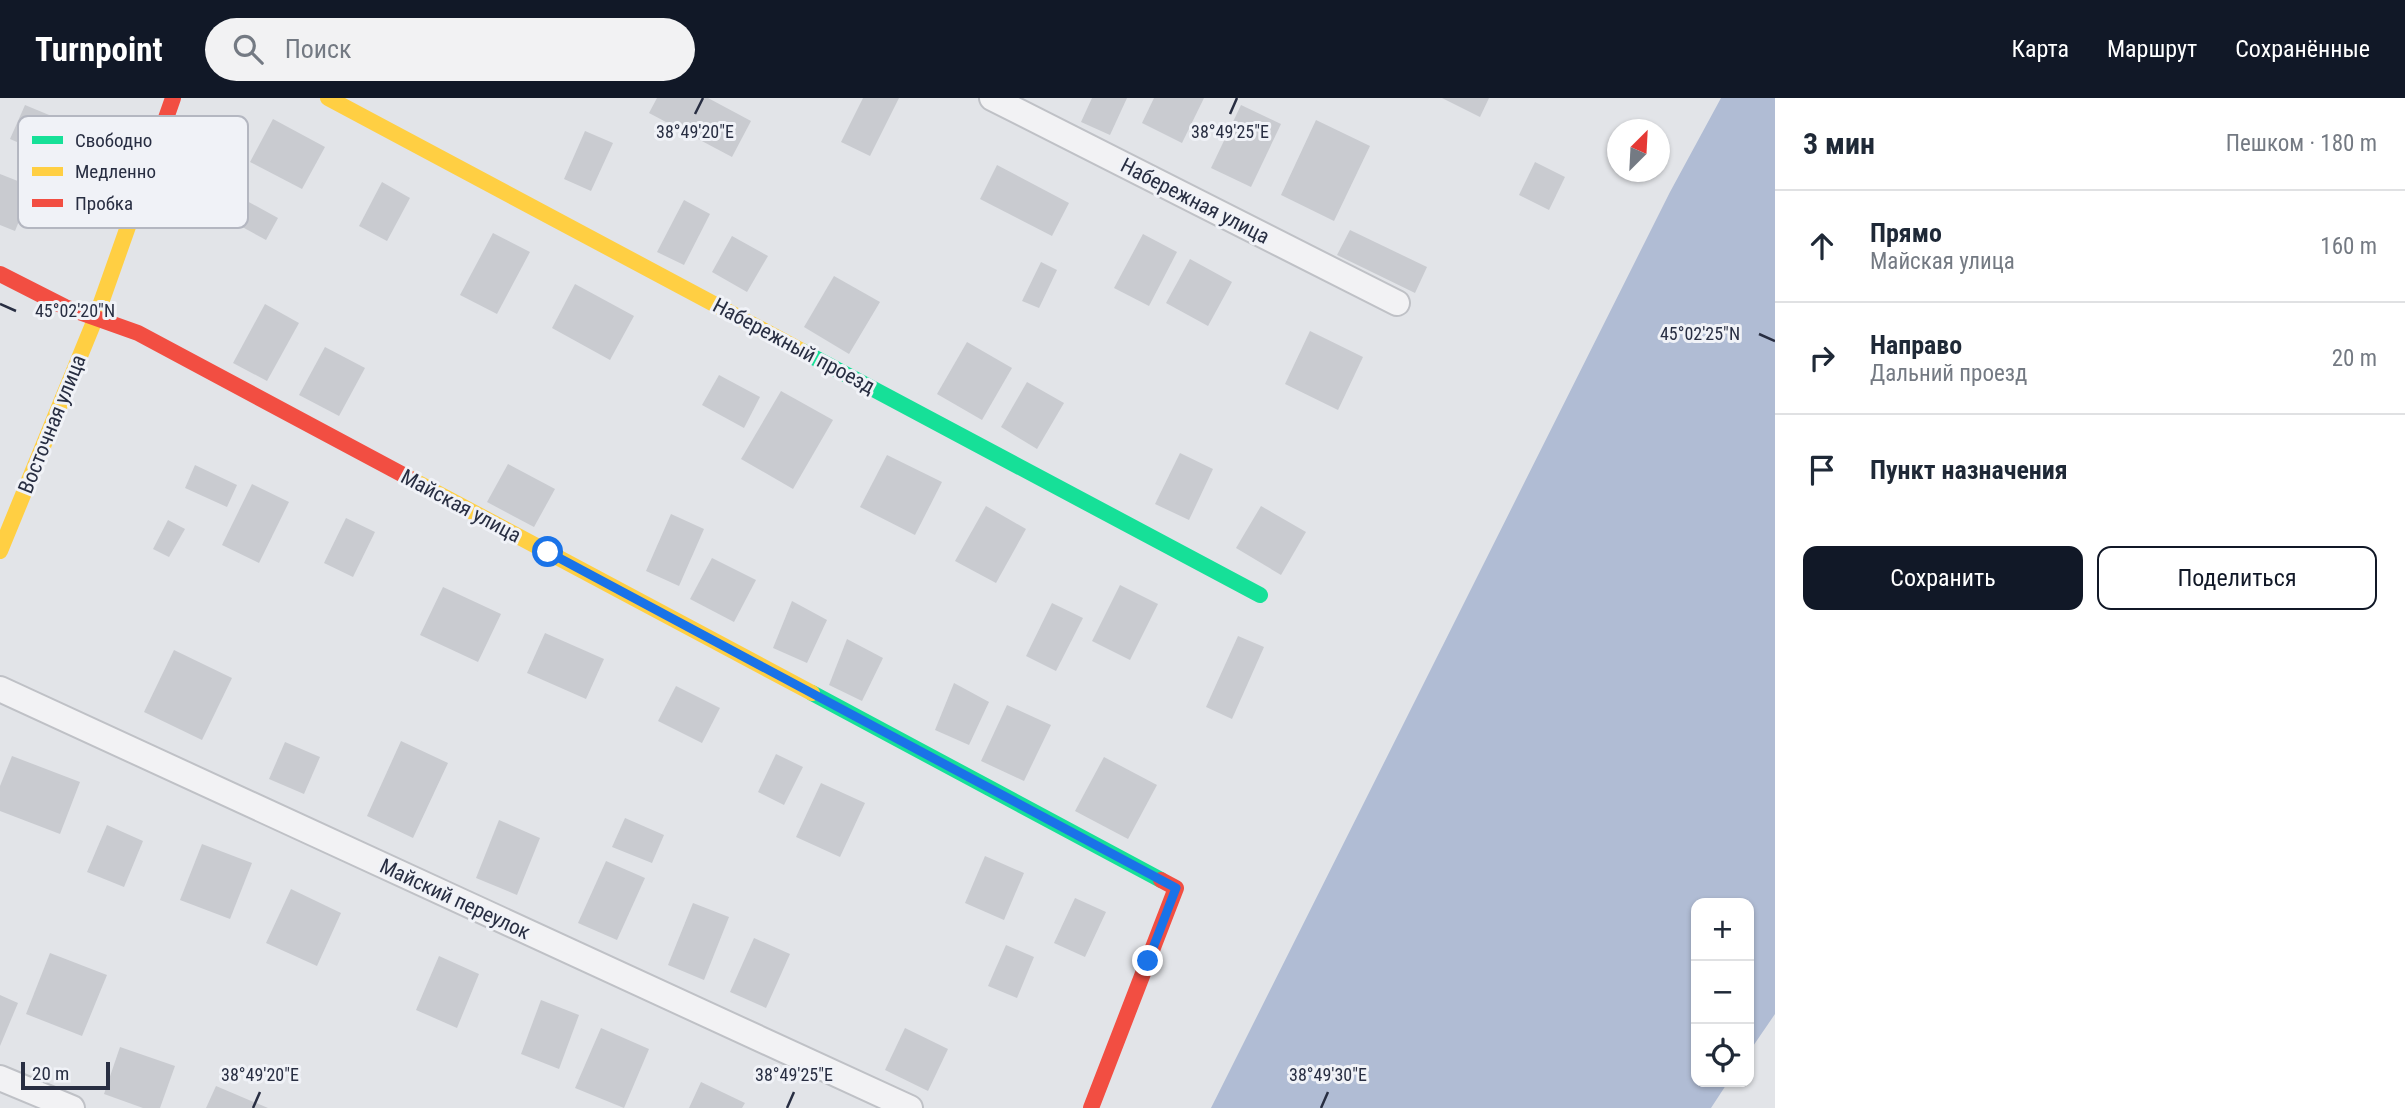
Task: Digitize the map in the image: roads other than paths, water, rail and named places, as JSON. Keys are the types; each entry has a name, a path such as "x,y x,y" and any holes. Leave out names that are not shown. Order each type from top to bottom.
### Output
{"street":[{"name":"Восточная улица","path":"167,116 173,98"},
{"name":"Набережный проезд","path":"328,98 1260,595"},
{"name":"Набережная улица","path":"992,98 1397,303"},
{"name":"Восточная улица","path":"0,551 96,317 127,228"},
{"name":"Майская улица","path":"0,274 65,307 150,340 1176,888 1091,1108"},
{"name":"Майский переулок","path":"0,689 910,1108"},
{"path":"0,1078 72,1108"}],"water":[{"path":"1721,98 1775,98 1775,1014 1754,1045 1754,898 1691,898 1691,1087 1725,1087 1711,1108 1211,1108 1670,192"}]}
